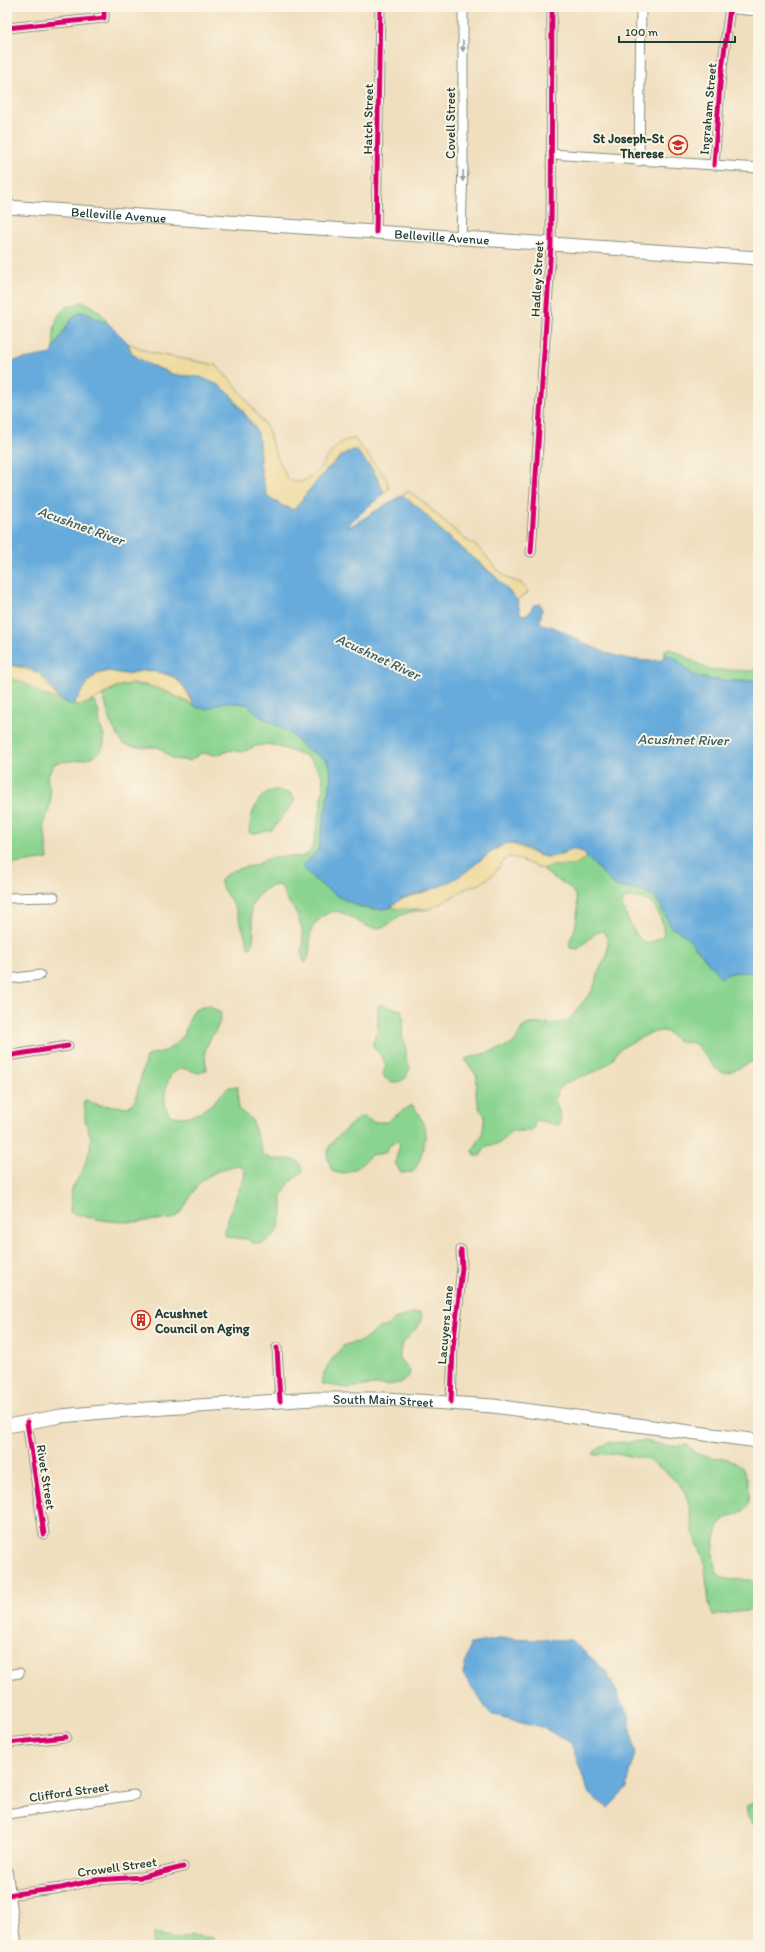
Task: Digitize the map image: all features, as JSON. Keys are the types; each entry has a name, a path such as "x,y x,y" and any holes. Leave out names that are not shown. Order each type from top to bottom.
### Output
{"main road":[{"path":"736,7 758,9"},
{"name":"Belleville Avenue","path":"7,208 758,258"},
{"name":"South Main Street","path":"7,1426 96,1412 280,1401 367,1399 451,1402 758,1441"}],"street":[{"path":"7,28 104,18 104,7"},
{"name":"Hatch Street","path":"376,232 380,7"},
{"name":"Covell Street","path":"461,239 463,164 463,7"},
{"name":"Hadley Street","path":"531,552 551,245 552,7"},
{"path":"639,161 641,7"},
{"name":"Ingraham Street","path":"714,165 720,85 730,7"},
{"path":"551,154 758,168"},
{"path":"7,898 54,897"},
{"path":"7,980 40,975"},
{"path":"7,1056 68,1046"},
{"name":"Lacuyers Lane","path":"451,1402 453,1348 462,1268 461,1250"},
{"path":"277,1348 280,1401"},
{"name":"Rivet Street","path":"27,1422 44,1534"},
{"path":"7,1675 19,1673"},
{"path":"7,1743 66,1736"},
{"name":"Clifford Street","path":"7,1814 134,1795"},
{"name":"Crowell Street","path":"9,1895 61,1888 95,1880 143,1877 183,1867"},
{"path":"7,1869 9,1895 17,1945"}],"green space":[{"path":"81,302 96,309 107,322 102,322 85,312 54,350 54,328 57,318 67,307"},
{"path":"670,648 707,669 751,671 758,668 758,679 735,681 699,677 690,672 675,658 665,655 665,650"},
{"path":"7,677 29,683 29,685 60,701 76,704 94,701 98,710 100,725 104,737 103,746 100,752 87,759 55,763 47,777 51,797 49,810 44,824 48,859 7,865"},
{"path":"132,684 157,688 199,708 207,709 224,702 247,704 261,717 288,732 303,747 324,757 330,767 331,779 319,845 312,859 304,863 303,867 316,879 344,899 362,907 373,909 391,907 429,909 401,915 381,928 368,927 346,914 332,912 323,916 314,925 310,934 308,959 305,963 302,953 302,932 297,915 285,896 282,887 278,885 264,891 253,902 251,912 254,934 250,949 237,912 222,888 221,879 236,870 258,864 267,859 283,856 301,857 310,852 313,847 322,801 323,777 313,762 304,755 269,744 256,746 242,752 231,750 216,755 201,753 190,761 173,759 158,747 138,747 123,744 110,722 105,701 102,696 117,687"},
{"path":"277,790 291,794 295,799 294,802 272,830 251,834 249,832 250,825 256,805 264,795"},
{"path":"588,856 598,869 614,885 621,888 646,891 656,898 665,912 669,922 685,935 721,977 737,971 758,972 758,1058 736,1070 723,1072 714,1067 693,1043 680,1042 663,1031 647,1035 619,1050 612,1060 602,1068 564,1084 555,1097 561,1123 558,1125 536,1120 532,1131 511,1131 500,1143 487,1146 480,1156 475,1156 473,1150 482,1135 485,1115 480,1110 476,1095 477,1076 465,1059 509,1046 515,1041 522,1028 529,1024 560,1023 567,1021 593,989 600,968 607,956 608,940 604,931 596,933 578,949 570,948 570,940 577,918 578,907 576,897 571,889 549,875 543,869 554,866 576,864","holes":["627,898 642,898 649,901 653,905 659,914 663,925 663,936 648,944 640,939 632,928 622,905 623,900"]},
{"path":"378,1004 401,1010 403,1013 402,1037 406,1045 406,1061 410,1067 406,1078 400,1081 392,1082 384,1077 383,1073 386,1066 384,1060 373,1046 373,1041 378,1030"},
{"path":"208,1005 221,1013 219,1024 206,1048 205,1071 199,1073 181,1068 171,1074 165,1095 167,1110 170,1115 180,1117 196,1114 210,1105 229,1087 238,1087 238,1109 252,1120 263,1155 272,1159 295,1161 301,1166 302,1172 290,1182 282,1196 282,1214 278,1230 272,1237 263,1243 253,1243 247,1239 227,1237 224,1233 230,1212 244,1177 245,1171 239,1165 220,1170 208,1176 195,1189 185,1206 176,1217 171,1219 124,1222 102,1220 70,1212 72,1188 83,1170 90,1149 91,1138 85,1120 85,1109 83,1102 85,1100 99,1105 128,1107 135,1101 146,1057 167,1050 179,1041 185,1032 194,1010"},
{"path":"409,1106 413,1106 421,1118 425,1135 421,1155 413,1172 401,1173 395,1163 400,1144 397,1141 389,1146 385,1153 371,1155 359,1167 345,1173 337,1173 332,1171 327,1156 329,1147 335,1139 358,1118 365,1117 373,1122 387,1122"},
{"path":"414,1313 421,1313 420,1322 402,1345 399,1358 410,1371 408,1378 400,1383 347,1388 322,1384 323,1376 326,1370 334,1357 345,1345 361,1341 378,1328 387,1326 394,1319"},
{"path":"645,1441 667,1446 688,1445 698,1454 728,1459 738,1464 742,1468 749,1487 749,1503 745,1510 723,1520 717,1531 713,1556 716,1570 719,1575 725,1579 752,1580 756,1586 757,1593 755,1607 746,1611 713,1615 709,1603 704,1560 693,1532 689,1504 679,1484 661,1468 644,1458 614,1454 594,1455 594,1452 607,1443"},
{"path":"758,1800 758,1826 756,1826 748,1817 747,1806"},
{"path":"157,1933 173,1939 178,1939 189,1935 214,1938 213,1945 152,1945 154,1935"}],"sand":[{"path":"128,343 152,353 216,365 237,387 268,429 274,450 288,479 297,482 306,480 314,474 338,445 346,440 355,439 386,478 389,489 384,493 373,470 347,451 326,470 294,510 283,506 267,496 261,472 259,440 255,427 230,394 200,377 175,375 148,364 132,354"},
{"path":"408,491 420,499 462,537 479,548 497,569 509,579 521,583 529,592 517,600 484,566 443,533 419,508 402,495"},
{"path":"7,664 39,673 59,700 42,694 24,683 7,677"},
{"path":"145,670 170,676 176,679 185,688 194,705 154,687 133,684 122,685 112,689 84,704 73,705 88,682 97,674 108,671 126,674"},
{"path":"506,843 516,845 545,857 557,856 571,850 582,852 588,856 576,864 554,866 543,869 512,857 506,858 494,874 480,884 469,887 429,909 400,909 391,907 401,900 433,889 455,877"}],"water":[{"name":"Acushnet River","path":"79,312 83,312 103,322 107,322 128,343 132,354 148,364 175,375 200,377 219,385 230,394 258,433 261,472 267,496 283,506 294,510 305,495 332,465 349,451 356,450 373,470 384,493 346,526 351,526 402,495 419,508 443,533 496,577 517,600 521,615 528,614 534,605 540,604 542,610 540,622 542,624 548,625 604,652 623,658 651,661 661,660 665,655 671,656 679,660 694,675 707,679 735,681 758,679 758,972 735,973 721,978 691,942 684,935 672,928 660,904 652,895 639,890 614,885 580,850 570,850 547,857 519,845 509,843 488,853 463,874 449,882 402,899 389,908 366,908 353,904 330,891 302,867 315,854 319,845 331,779 330,767 327,760 303,747 288,732 261,717 247,704 224,702 207,709 199,708 194,705 186,689 176,678 168,674 145,670 126,674 108,671 97,674 88,682 73,705 61,700 45,678 37,672 24,667 7,664 7,362 51,354 69,322"},
{"path":"505,1638 571,1640 606,1671 628,1715 635,1751 627,1788 608,1808 589,1794 571,1743 542,1727 490,1714 463,1674 470,1644"}],"cycle path":[{"path":"7,28 104,18 104,7"},
{"path":"376,232 380,7"},
{"path":"531,552 551,245 552,7"},
{"path":"714,165 720,85 730,7"},
{"path":"7,1056 68,1046"},
{"path":"451,1402 453,1348 462,1268 461,1250"},
{"path":"277,1348 280,1401"},
{"path":"27,1422 44,1534"},
{"path":"7,1743 66,1737"},
{"path":"7,1895 61,1888 95,1880 143,1877 183,1867"}],"place":[{"name":"St Joseph-St Therese","path":"678,145"},
{"name":"Acushnet Council on Aging","path":"141,1320"}]}
